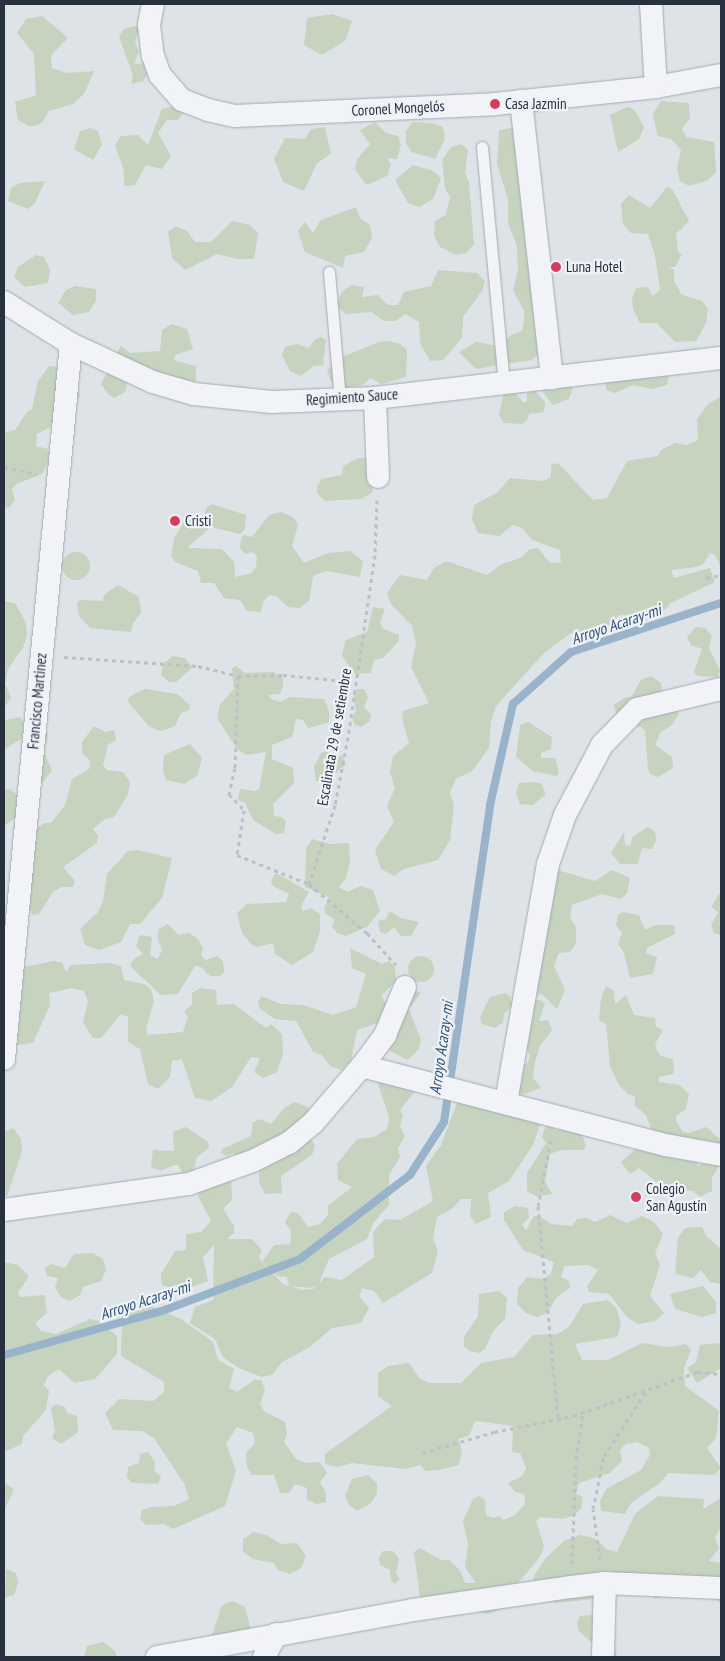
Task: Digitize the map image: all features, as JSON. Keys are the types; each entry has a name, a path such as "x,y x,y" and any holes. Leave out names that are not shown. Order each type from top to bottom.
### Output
{"street":[{"name":"Coronel Mongelós","path":"153,4 149,25 153,56 160,75 182,100 208,110 235,116 521,101 656,87 721,75"},
{"path":"651,4 656,87"},
{"path":"521,101 552,378"},
{"name":"Regimiento Sauce","path":"4,302 71,344 153,382 194,394 272,402 375,398 721,358"},
{"name":"Francisco Martinez","path":"4,1051 71,344"},
{"path":"375,398 378,477"},
{"path":"497,1100 548,864 565,815 602,745 637,709 721,689"},
{"path":"4,1210 189,1184 255,1160 289,1143 313,1123 362,1066 385,1035 405,987"},
{"path":"362,1066 666,1145 721,1155"},
{"path":"603,1657 605,1583"},
{"path":"157,1657 276,1634 571,1587 605,1583 721,1588"},
{"path":"264,1657 276,1634"}],"lane":[{"path":"482,147 504,382"},
{"path":"329,272 340,400"}],"path":[{"path":"4,467 59,478"},
{"name":"Escalinata 29 de setiembre","path":"308,884 336,805 375,555 378,477"},
{"path":"706,578 721,575"},
{"path":"42,657 89,656 198,666 238,676 283,675 356,682"},
{"path":"238,676 235,768 229,794 244,810 237,855 308,884 384,951 398,968 405,987"},
{"path":"556,1117 538,1206 558,1419"},
{"path":"422,1453 494,1432 583,1412 697,1372 721,1374"},
{"path":"605,1583 593,1509 604,1456 647,1389"},
{"path":"571,1587 576,1459 583,1412"}],"green space":[{"path":"332,14 352,21 345,41 322,55 304,45 307,18"},
{"path":"42,16 68,38 51,55 52,68 67,73 94,71 84,94 73,104 49,111 42,123 30,127 18,120 15,102 36,95 34,54 17,33 26,19"},
{"path":"140,27 135,43 139,51 134,64 149,63 149,72 143,81 131,84 133,75 119,37 124,29"},
{"path":"661,101 689,103 690,118 682,129 686,137 714,142 716,172 708,180 689,186 680,181 677,169 681,150 671,139 658,136 656,129 653,114"},
{"path":"179,105 183,113 178,120 167,120 158,133 171,156 162,169 146,165 135,185 124,186 124,171 115,145 121,136 138,135 148,145 162,109"},
{"path":"627,107 634,109 644,127 639,139 618,152 610,115"},
{"path":"375,122 386,133 398,136 401,145 397,159 387,158 391,165 387,176 367,185 355,170 357,159 370,144 360,130"},
{"path":"413,122 431,123 443,127 445,139 435,159 412,152 406,144 406,131"},
{"path":"325,127 331,154 317,163 304,191 283,182 274,159 285,138 305,139 311,129"},
{"path":"90,128 98,131 102,145 93,160 74,149 80,131"},
{"path":"512,128 519,142 539,354 531,360 476,369 459,352 476,342 500,346 511,335 522,331 524,321 524,311 513,290 518,270 517,246 508,223 508,199 497,164 499,130"},
{"path":"461,144 468,150 465,173 469,182 474,244 466,253 456,255 440,247 434,235 435,221 446,215 450,197 445,189 442,160 451,147"},
{"path":"413,165 433,171 441,178 433,199 419,207 408,203 395,180"},
{"path":"45,181 35,203 28,209 8,201 11,188 20,183"},
{"path":"667,187 672,189 689,221 676,234 678,252 682,254 676,266 668,269 674,269 674,281 681,294 702,301 708,309 706,323 696,341 675,342 657,323 640,323 633,309 632,298 636,288 648,287 652,296 660,290 655,255 648,234 631,233 623,224 621,204 629,195 650,208"},
{"path":"356,207 360,218 370,225 372,238 364,252 345,256 343,268 305,252 298,231 305,222 313,233 321,220"},
{"path":"232,221 250,225 258,233 254,259 238,259 217,254 185,270 172,258 168,232 176,226 187,231 195,242 211,242"},
{"path":"36,255 44,257 50,270 48,283 25,287 14,277 18,267"},
{"path":"438,270 477,273 485,281 482,291 463,317 462,338 443,360 430,361 420,343 419,322 405,314 396,321 384,321 371,312 346,314 337,306 341,293 351,285 364,287 362,297 378,295 388,305 398,305 404,292 431,286"},
{"path":"75,286 96,289 96,300 89,312 73,315 58,303 66,290"},
{"path":"172,324 187,329 193,349 175,355 174,360 196,366 196,381 181,381 174,376 128,380 125,392 114,398 108,394 101,384 121,346 130,353 160,351 162,330"},
{"path":"321,337 326,340 323,365 313,366 301,376 290,371 282,355 285,347 297,344 309,348 314,340"},
{"path":"389,341 400,344 407,350 406,377 381,384 371,378 362,385 352,387 339,387 331,382 327,370 344,356 379,342"},
{"path":"49,366 76,369 80,397 56,424 37,434 36,446 48,449 50,459 42,474 16,484 12,490 15,499 9,508 4,507 4,433 15,430 27,412 32,409 38,381"},
{"path":"670,372 667,385 652,389 633,385 615,393 606,390 606,380"},
{"path":"574,384 569,399 553,405 542,391 543,385"},
{"path":"534,390 545,402 544,412 529,414 528,419 522,424 504,423 499,415 503,396 507,392 515,393 524,403 527,401 527,393"},
{"path":"721,397 721,567 715,555 710,553 703,564 696,567 671,570 674,578 710,568 715,582 671,603 658,616 619,615 603,632 571,633 544,653 496,706 491,721 489,748 472,771 456,779 450,793 454,804 450,840 438,860 404,869 394,876 381,869 375,850 394,822 387,806 395,788 390,772 393,756 409,743 402,718 403,711 429,703 411,667 416,643 412,626 391,604 387,593 400,575 427,580 434,568 446,561 487,575 500,565 520,558 530,549 538,548 550,563 561,562 560,550 532,540 522,528 513,525 499,536 478,533 472,519 474,505 498,492 510,478 543,481 551,477 551,465 558,463 593,500 607,498 627,461 658,456 661,450 675,443 687,445 698,440 697,419 709,403"},
{"path":"359,458 366,458 373,492 361,499 325,501 317,493 317,486 322,479 342,475 343,466"},
{"path":"212,504 246,515 245,529 240,534 211,527 187,548 222,549 234,562 235,577 252,573 256,567 257,556 252,552 245,554 240,548 241,538 244,535 252,537 269,515 282,512 294,518 298,525 292,546 304,563 328,553 350,551 363,561 360,577 326,571 313,576 309,601 299,608 288,607 276,596 270,595 264,600 261,612 247,611 240,600 224,598 214,583 201,583 198,571 175,562 171,555 174,539 184,521 203,518 207,507"},
{"path":"76,552 86,556 90,566 86,576 76,580 66,576 62,566 66,556"},
{"path":"118,585 139,597 141,613 133,623 131,632 90,628 79,616 77,604 80,600 102,601 105,594"},
{"path":"4,601 16,604 26,623 27,635 23,648 8,669 5,684 11,697 4,708"},
{"path":"373,607 385,609 380,622 383,629 399,635 399,641 383,658 374,660 371,673 355,674 342,656 344,646 346,640 367,632"},
{"path":"696,627 705,628 712,636 709,648 720,670 718,677 698,676 694,672 702,649 691,645 687,637"},
{"path":"173,656 184,658 193,667 176,682 169,682 161,675 163,664"},
{"path":"236,666 245,673 273,672 283,678 283,687 280,694 269,695 271,699 281,702 290,697 324,699 329,711 329,722 317,726 308,728 303,720 296,719 292,737 272,745 272,759 293,768 294,783 273,804 274,816 282,817 286,822 284,833 276,834 253,820 245,803 238,800 240,789 255,791 259,789 266,752 246,755 237,749 217,718 220,704 234,689 232,668"},
{"path":"651,676 661,683 663,695 679,714 672,725 660,733 655,745 672,757 673,768 658,777 650,774 648,769 645,731 641,727 619,724 614,705 624,698 631,697 641,680"},
{"path":"145,689 177,694 190,705 189,710 181,713 175,726 161,731 150,727 128,702 129,697"},
{"path":"357,689 364,689 368,697 364,708 371,714 370,721 361,727 355,725 352,718 356,711 353,693"},
{"path":"4,713 5,720 20,717 27,727 24,737 4,750"},
{"path":"41,722 48,734 47,742 38,753 45,754 52,771 38,788 27,784 29,755 35,750 27,739 31,723"},
{"path":"528,722 552,737 551,749 541,753 541,758 555,758 559,772 557,776 533,771 516,757 520,725"},
{"path":"94,726 105,732 114,730 116,740 108,745 103,765 107,770 123,772 130,782 128,794 114,817 105,819 93,829 98,836 97,843 63,867 75,881 73,887 62,887 53,892 39,914 33,915 27,907 33,831 44,823 51,823 65,805 72,779 89,769 90,761 82,753 82,742"},
{"path":"190,744 202,758 197,776 184,784 166,780 163,770 164,755"},
{"path":"327,751 337,758 342,755 346,764 326,781 316,781 314,767 321,753"},
{"path":"519,783 541,783 546,794 533,805 520,804 516,793"},
{"path":"11,789 19,797 19,810 14,819 4,824 4,790"},
{"path":"648,827 655,832 656,841 652,849 642,848 638,864 620,864 611,853 624,832 625,845 630,846 633,836"},
{"path":"312,839 330,844 349,843 350,862 346,878 339,887 347,892 361,886 373,890 380,911 367,927 346,936 337,933 332,926 335,920 326,914 324,909 329,897 305,887 306,848"},
{"path":"137,850 172,858 162,898 140,924 130,924 121,942 99,950 85,945 80,929 98,912 103,901 107,874 128,851"},
{"path":"554,869 595,881 612,870 630,878 627,893 621,899 602,894 572,905 570,918 576,927 576,943 570,952 559,953 554,966 565,990 557,1009 543,995 529,991"},
{"path":"276,873 309,892 301,906 303,911 311,908 320,914 320,931 313,952 292,965 275,954 273,943 257,947 251,944 242,933 237,913 247,904 286,902 289,894 273,886 271,880"},
{"path":"721,891 720,935 714,933 711,925 718,912 711,907"},
{"path":"390,911 401,918 419,922 411,936 401,936 394,927 386,934 380,932 378,921 386,919"},
{"path":"623,912 639,915 645,930 655,925 674,925 675,934 647,948 646,953 657,957 653,974 630,978 624,953 618,944 622,933 616,925 618,915"},
{"path":"168,924 178,935 189,933 197,938 203,948 201,956 206,960 217,956 223,961 224,972 220,976 210,976 201,967 195,966 178,994 161,995 130,966 135,958 143,954 136,946 140,935 152,937 150,955 158,959 162,950 157,937 159,929"},
{"path":"350,948 382,964 389,961 395,967 396,981 382,995 384,1002 399,995 405,987 421,993 409,1009 421,1040 419,1049 408,1060 390,1051 378,1023 357,1030 351,1061 341,1070 330,1066 322,1055 313,1052 296,1021 275,1019 260,1009 258,1002 261,996 281,1004 303,1005 333,1015 356,1007 366,974 352,968"},
{"path":"421,956 430,960 434,969 430,978 421,982 412,978 408,969 412,960"},
{"path":"54,961 62,963 66,972 71,965 110,963 121,966 124,980 144,984 151,989 154,1001 146,1029 148,1035 183,1032 188,1017 184,1012 192,1004 192,993 200,988 216,990 217,1005 234,1004 266,1028 271,1024 282,1034 283,1054 277,1072 263,1078 254,1072 260,1058 251,1057 232,1087 211,1101 195,1098 182,1059 172,1061 170,1077 158,1089 148,1084 140,1049 128,1042 128,1017 121,1014 101,1038 93,1038 83,1022 88,1001 84,991 72,988 49,993 50,1005 33,1043 17,1045 11,1027 19,968"},
{"path":"606,986 614,991 615,1004 626,995 634,1015 655,1018 656,1027 663,1030 655,1044 657,1051 661,1056 673,1059 674,1067 673,1074 659,1077 659,1082 680,1085 689,1094 686,1109 676,1116 676,1121 683,1132 689,1133 706,1127 721,1140 721,1151 653,1134 646,1115 635,1106 635,1096 628,1094 619,1085 610,1066 606,1024 599,1020 601,999"},
{"path":"505,993 510,996 512,1006 504,1014 503,1022 495,1028 482,1024 480,1017 490,997"},
{"path":"531,1000 541,1000 545,1004 539,1021 548,1020 552,1030 540,1046 535,1062 533,1078 541,1088 522,1095 516,1088 518,1070 528,1062 530,1056 525,1046"},
{"path":"376,1078 417,1089 400,1110 403,1116 400,1126 405,1136 398,1148 400,1157 389,1175 389,1205 374,1222 367,1239 329,1259 319,1283 325,1277 342,1280 374,1257 373,1232 385,1219 400,1220 433,1201 426,1166 441,1145 457,1103 466,1101 541,1122 533,1145 509,1181 488,1193 491,1217 476,1224 470,1216 471,1199 461,1199 453,1208 437,1217 433,1238 438,1251 432,1273 383,1303 374,1291 362,1288 359,1296 369,1308 361,1323 332,1328 310,1347 282,1362 272,1375 261,1377 237,1367 223,1357 215,1339 190,1323 195,1307 213,1300 214,1245 203,1257 208,1281 182,1291 162,1285 161,1274 175,1251 186,1250 186,1234 201,1232 211,1221 198,1196 200,1178 231,1175 232,1200 223,1209 234,1226 234,1233 227,1239 252,1239 262,1250 259,1257 262,1262 274,1245 290,1244 291,1231 285,1222 291,1212 298,1213 308,1227 320,1224 328,1215 328,1206 352,1187 338,1180 337,1164 357,1139 374,1137 387,1129 389,1117","holes":["262,1262 277,1276 287,1277 289,1286 283,1284","317,1285 313,1289 302,1290 289,1286 311,1288"]},
{"path":"295,1102 308,1107 311,1119 240,1156 233,1153 227,1156 221,1153 222,1149 251,1136 253,1122 261,1119 271,1124 284,1108"},
{"path":"547,1122 555,1130 580,1129 586,1146 584,1150 561,1150 550,1154 545,1181 552,1194 538,1197 527,1191 527,1173 546,1143 542,1137"},
{"path":"186,1127 208,1142 209,1148 197,1157 194,1170 182,1173 178,1164 160,1171 151,1167 153,1150 174,1151 173,1132"},
{"path":"13,1128 21,1139 22,1151 7,1196 4,1196 4,1132"},
{"path":"310,1138 315,1146 312,1155 281,1176 282,1193 265,1194 259,1182 259,1167"},
{"path":"638,1147 665,1157 697,1162 698,1166 707,1161 720,1164 712,1178 712,1191 700,1197 693,1191 663,1187 639,1168 630,1174 621,1162"},
{"path":"515,1206 528,1208 529,1218 522,1224 526,1230 534,1216 539,1216 551,1224 572,1226 577,1219 586,1218 595,1222 610,1215 627,1223 642,1216 654,1222 663,1234 655,1253 660,1265 650,1296 664,1313 655,1321 638,1324 627,1317 609,1294 589,1292 587,1286 598,1270 588,1265 564,1266 561,1277 569,1281 570,1288 557,1297 547,1313 537,1317 526,1313 517,1304 518,1288 527,1277 543,1279 551,1274 554,1262 523,1250 504,1220 504,1212"},
{"path":"702,1227 706,1236 721,1249 721,1284 710,1282 701,1270 693,1278 675,1274 678,1238 685,1228"},
{"path":"93,1253 103,1259 106,1270 101,1281 83,1287 80,1295 70,1301 61,1297 55,1288 58,1278 47,1276 45,1268 51,1264 65,1268 74,1254"},
{"path":"4,1262 18,1265 29,1276 18,1293 20,1297 45,1295 47,1313 35,1323 41,1331 56,1334 90,1319 100,1321 117,1336 117,1354 95,1379 74,1383 59,1369 48,1376 44,1385 49,1391 46,1410 23,1436 22,1444 4,1452"},
{"path":"703,1286 716,1302 716,1313 702,1317 675,1309 670,1294"},
{"path":"499,1291 507,1298 505,1319 493,1331 485,1349 479,1353 470,1351 464,1347 464,1337 478,1316 479,1294"},
{"path":"608,1300 617,1309 621,1325 617,1337 575,1344 582,1360 608,1360 642,1343 669,1347 686,1344 691,1350 684,1368 685,1386 719,1411 716,1438 707,1448 721,1468 714,1475 668,1473 660,1483 631,1503 625,1514 601,1511 600,1501 606,1489 641,1470 650,1455 649,1448 637,1442 626,1444 620,1450 622,1461 610,1473 579,1483 576,1494 583,1497 581,1508 575,1515 563,1519 540,1517 536,1521 544,1546 540,1557 513,1589 505,1608 489,1614 472,1611 443,1618 422,1614 414,1552 420,1548 441,1560 449,1560 460,1570 465,1583 476,1583 465,1567 468,1544 463,1521 473,1499 479,1496 485,1500 486,1515 493,1518 499,1516 504,1520 515,1515 525,1504 524,1494 515,1492 508,1483 522,1476 526,1468 520,1453 512,1452 513,1426 475,1421 469,1436 458,1439 462,1450 459,1465 438,1470 426,1471 420,1465 405,1469 352,1463 338,1467 325,1464 325,1454 392,1406 378,1396 378,1373 388,1366 409,1363 419,1378 429,1383 461,1383 481,1363 514,1357 533,1335 557,1334 569,1327 583,1304"},
{"path":"143,1303 181,1319 213,1342 218,1360 234,1369 229,1388 237,1392 254,1380 261,1380 265,1389 260,1404 265,1412 285,1422 287,1434 284,1442 296,1459 306,1463 320,1462 327,1473 320,1482 326,1493 326,1502 317,1504 307,1500 307,1488 295,1484 289,1493 280,1493 274,1475 252,1475 247,1467 246,1453 255,1443 253,1433 237,1427 226,1443 236,1471 225,1506 173,1529 163,1524 146,1525 140,1519 142,1510 151,1507 174,1506 189,1499 185,1485 154,1438 142,1431 113,1430 105,1413 119,1399 153,1401 164,1392 164,1382 121,1356 122,1316 132,1305"},
{"path":"718,1343 721,1345 721,1368 697,1383 687,1368 696,1362 700,1345"},
{"path":"56,1404 65,1407 67,1413 77,1416 78,1432 61,1444 52,1438 55,1431 51,1408"},
{"path":"148,1452 155,1462 154,1471 161,1477 158,1484 132,1483 127,1477 128,1467 139,1463 140,1454"},
{"path":"368,1475 377,1483 377,1494 370,1504 357,1511 349,1505 345,1496 352,1479"},
{"path":"4,1483 14,1489 4,1511"},
{"path":"658,1496 704,1499 703,1509 721,1498 721,1527 715,1538 719,1548 709,1561 721,1563 721,1603 697,1587 655,1599 632,1582 603,1598 555,1603 539,1599 532,1589 534,1576 545,1559 564,1541 580,1535 594,1538 606,1549 617,1552 635,1514"},
{"path":"254,1532 266,1535 281,1544 297,1543 306,1556 301,1568 290,1574 277,1570 274,1563 253,1559 243,1552 243,1539"},
{"path":"383,1551 393,1551 399,1559 396,1573 400,1579 395,1584 391,1581 390,1570 380,1565 379,1558"},
{"path":"6,1569 16,1573 18,1583 14,1595 5,1597"},
{"path":"233,1601 245,1607 251,1630 217,1643 212,1635 222,1605"},
{"path":"594,1615 613,1640 617,1657 591,1657 593,1644 578,1630 577,1622 580,1616"},
{"path":"103,1642 115,1651 117,1657 84,1657 87,1646"}],"waterway":[{"name":"Arroyo Acaray-mi","path":"4,1355 162,1311 300,1259 410,1175 444,1122 490,805 513,704 571,652 721,603"}],"place":[{"name":"Casa Jazmin","path":"495,104"},
{"name":"Luna Hotel","path":"556,267"},
{"name":"Cristi","path":"175,521"},
{"name":"Colegio San Agustín","path":"636,1197"}]}
